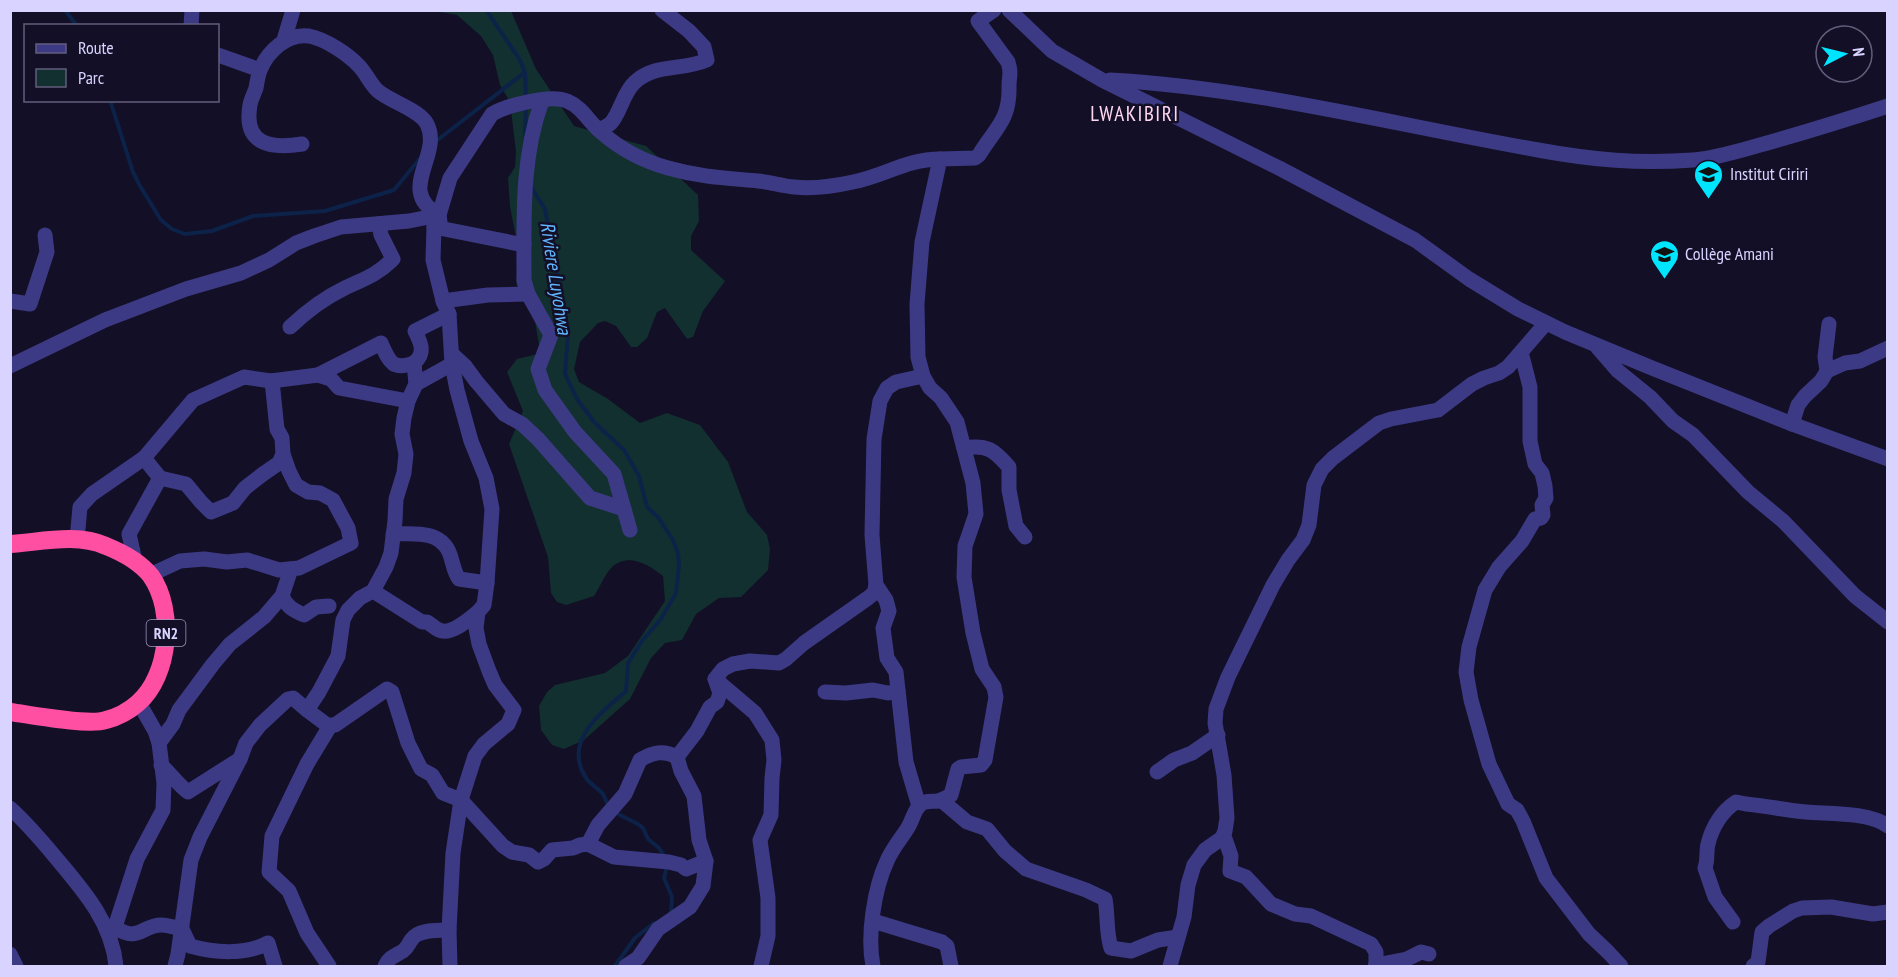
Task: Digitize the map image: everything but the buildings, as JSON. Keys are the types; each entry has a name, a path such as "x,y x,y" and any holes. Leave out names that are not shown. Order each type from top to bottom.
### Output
{"highway":[{"name":"RN2","path":"10,544 77,540 104,545 135,561 150,575 159,591 165,612 166,640 161,664 151,688 139,703 124,714 103,721 10,712"}],"street":[{"path":"284,40 292,10"},
{"path":"599,130 610,124 633,83 650,71 697,64 707,60 704,46 662,10"},
{"path":"373,591 423,622 427,621 437,630 444,632 465,623 484,605 492,532 490,492 461,408 446,308 433,260 436,221 450,178 492,114 502,108 526,101 560,99 567,101 585,114 616,144 639,158 667,168 719,179 760,181 795,188 871,179 913,161 964,159 979,155 1003,122 1010,95 1008,62 978,21 994,10"},
{"path":"1009,10 1052,51 1102,80 1279,168 1415,240 1494,296 1545,323 1792,424 1887,459"},
{"path":"302,144 271,146 261,141 252,132 249,120 250,105 260,70 284,40 299,35 326,41 359,65 378,91 427,122 430,146 420,182 420,196 436,221"},
{"path":"219,55 260,70"},
{"path":"1102,80 1164,83 1224,91 1538,150 1591,159 1634,162 1695,160 1724,154 1887,106"},
{"path":"542,100 535,121 525,176 524,280 528,294 551,335 538,369 545,390 575,432 614,474 630,530"},
{"path":"873,966 873,921 880,880 886,862 919,806 928,801 941,801 951,795 958,769 981,765 985,760 996,697 994,687 982,669 973,633 964,577 965,546 976,514 973,483 957,422 922,376 918,357 917,290 925,228 940,159"},
{"path":"10,366 105,320 186,289 241,273 269,260 296,243 341,227 436,221 524,245"},
{"path":"290,327 313,306 342,289 378,273 393,259 381,235 379,224"},
{"path":"10,301 30,304 47,252 45,235"},
{"path":"77,540 80,507 92,494 144,458 194,400 244,377 272,381 318,375 381,343 388,359 395,365 403,367 414,363 422,353 415,331 446,308 488,295 528,294"},
{"path":"1429,954 1421,952 1407,959 1376,966 1376,952 1371,944 1311,916 1295,914 1271,904 1246,877 1230,871 1231,856 1224,836 1227,818 1224,775 1215,723 1216,709 1273,585 1303,540 1309,525 1314,485 1322,469 1379,423 1397,417 1438,410 1472,384 1499,373 1508,367 1545,323"},
{"path":"1827,371 1825,357 1829,324"},
{"path":"1594,344 1618,371 1650,397 1673,421 1693,435 1748,492 1783,521 1855,596 1887,622"},
{"path":"1792,424 1798,405 1821,381 1827,371 1845,363 1860,361 1887,348"},
{"path":"1521,352 1530,387 1530,441 1535,464 1542,473 1545,486 1543,514 1541,518 1534,519 1522,541 1499,567 1485,590 1468,647 1466,672 1471,700 1489,764 1508,804 1517,810 1523,821 1546,878 1589,934 1621,966"},
{"path":"452,359 465,366 504,414 522,423 530,431 590,498 624,509"},
{"path":"308,710 338,656 343,620 348,610 360,598 373,591 391,553 396,499 404,473 406,454 402,434 408,401 416,384 452,359"},
{"path":"414,363 416,384"},
{"path":"318,375 331,379 339,388 408,401"},
{"path":"715,679 723,669 733,664 750,661 779,663 874,593 876,585 872,535 874,440 880,401 887,388 896,382 922,376"},
{"path":"150,575 180,561 204,559 247,560 274,569 299,568 351,543 348,528 333,500 320,493 308,492 296,485 289,471 283,454 282,438 277,429 272,381"},
{"path":"964,448 979,446 998,454 1009,467 1009,490 1016,526 1025,537"},
{"path":"144,458 160,478 186,484 211,512 233,503 245,488 279,463 283,454"},
{"path":"135,561 129,534 160,478"},
{"path":"393,534 430,535 448,549 455,574 459,579 487,583"},
{"path":"159,743 173,724 179,710 213,664 230,644 264,617 282,596 291,569"},
{"path":"876,585 886,600 889,611 882,628 887,658 896,672 906,762 919,806"},
{"path":"282,596 286,604 304,615 316,607 329,606"},
{"path":"450,966 449,930 453,853 461,800 474,756 484,744 508,724 514,710 495,685 483,657 476,628 478,612"},
{"path":"677,757 697,731 710,707 717,702 720,693 715,679"},
{"path":"715,679 754,714 772,740 774,760 771,814 760,840 768,898 768,936 761,966"},
{"path":"175,966 191,860 200,837 246,743 260,725 288,699 293,698 330,726 335,725 387,690 392,692 408,743 422,769 432,775 443,793 461,800 503,846 512,852 529,855 538,862 552,850 588,844 614,857 669,862 686,869 706,861"},
{"path":"825,692 898,691"},
{"path":"116,966 112,931 137,859 163,810 164,783 159,743 139,703"},
{"path":"329,966 307,933 289,891 268,872 272,836 307,764 330,726"},
{"path":"1157,772 1174,760 1192,753 1218,735"},
{"path":"588,844 598,825 625,794 640,760 658,752 668,752 677,757 681,771 694,796 699,840 706,861 703,886 690,907 658,929 638,958 626,966"},
{"path":"161,765 188,792 240,759"},
{"path":"941,801 967,822 987,829 1005,851 1026,869 1105,899 1108,913 1108,941 1111,948 1131,951 1158,940 1178,937"},
{"path":"1733,922 1715,897 1705,868 1707,845 1717,821 1736,801 1807,812 1819,811 1869,818 1887,826"},
{"path":"10,808 32,828 75,880 112,931 129,934 144,932 160,924 182,930 190,946 203,950 244,952 268,943 275,966"},
{"path":"1170,966 1184,917 1188,885 1194,865 1204,850 1224,836"},
{"path":"1753,966 1758,962 1762,932 1793,911 1802,908 1831,907 1873,914 1887,912"},
{"path":"873,921 942,942 947,946 951,966"},
{"path":"385,966 390,957 409,946 412,938 421,932 449,930"},
{"path":"10,954 16,966"}],"green space":[{"path":"435,11 511,11 536,69 574,126 646,146 698,195 699,221 691,236 691,250 725,281 703,311 693,337 687,339 665,308 657,312 647,338 637,347 631,347 616,326 605,321 598,323 580,342 574,369 579,382 608,399 640,423 667,413 700,425 728,462 747,512 767,535 770,549 768,570 741,597 719,598 696,614 682,640 665,643 651,658 630,699 584,740 564,749 552,745 541,730 539,706 547,692 555,685 605,673 628,656 665,601 663,576 645,564 632,560 625,561 609,570 594,596 566,605 557,602 551,593 548,557 509,444 523,411 507,372 517,359 538,354 539,345 534,315 518,293 516,281 520,257 510,207 508,178 515,167 516,152 510,102 500,85 493,55 481,36 457,15"}],"waterway":[{"path":"65,10 76,24"},
{"name":"Riviere Luyohwa","path":"486,10 520,60 525,73 526,100"},
{"path":"435,142 524,73"},
{"path":"111,102 133,172 140,186 161,220 172,229 185,234 212,231 253,216 325,211 394,190 422,156"},
{"name":"Riviere Luyohwa","path":"525,136 526,107"},
{"name":"Riviere Luyohwa","path":"531,187 545,209 568,334 565,374 577,399 594,422 624,450 639,476 647,507 658,517 673,540 678,553 676,593 661,619 642,641 628,663 626,691 596,718 582,740 579,752 580,765 586,778 603,794 609,807"},
{"name":"Riviere Luyohwa","path":"614,812 643,828 648,839 659,848 665,857"},
{"name":"Riviere Luyohwa","path":"667,866 664,878 672,897 671,913"},
{"name":"Riviere Luyohwa","path":"615,966 635,938 654,923"}],"place":[{"name":"Institut Ciriri","path":"1709,200"},
{"name":"Collège Amani","path":"1664,280"}],"district":[{"name":"LWAKIBIRI","path":"1135,114"}]}
